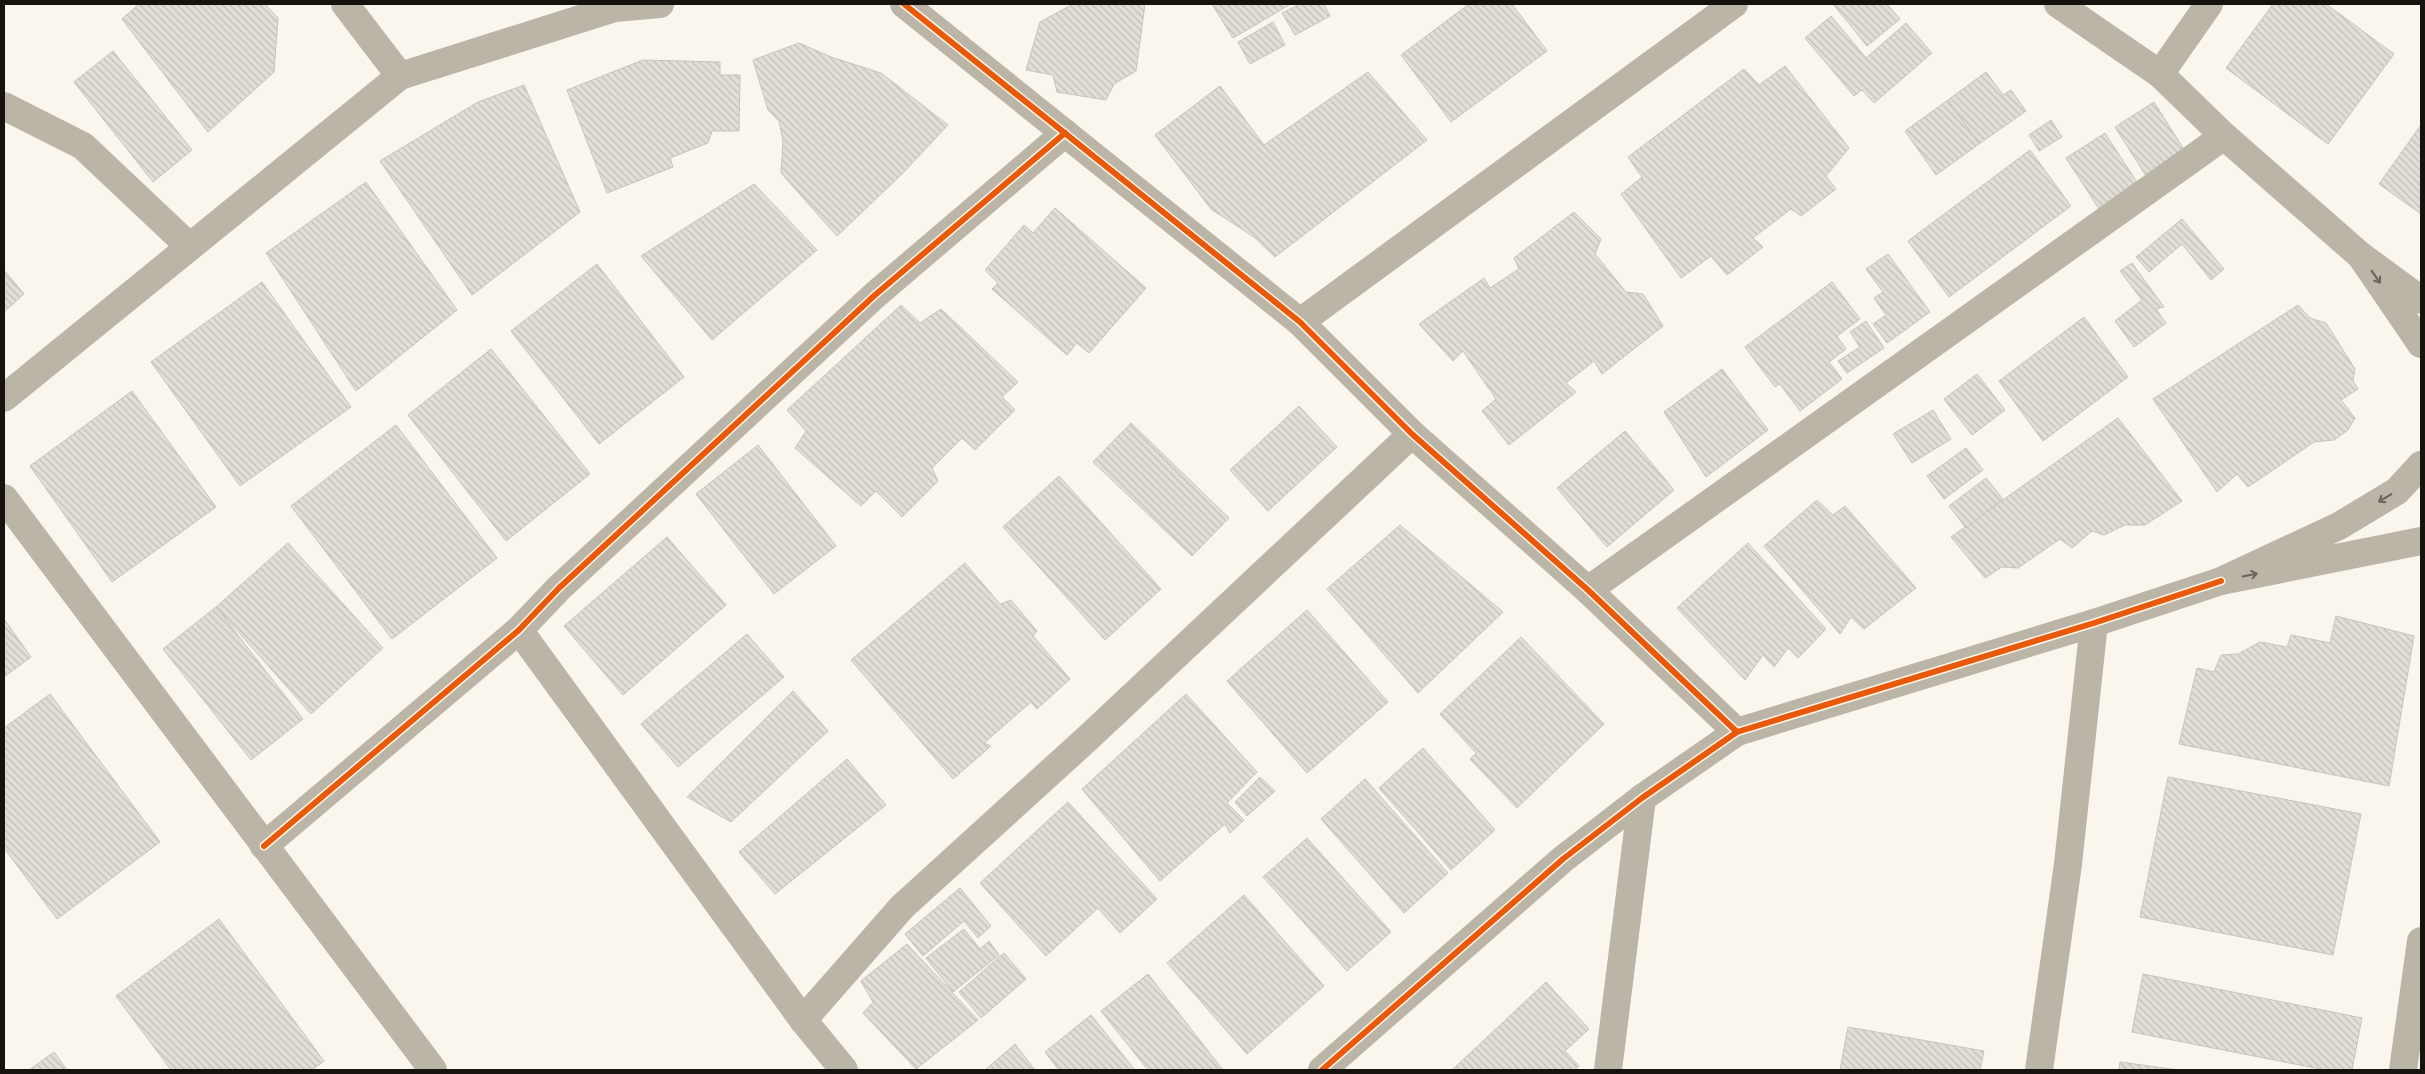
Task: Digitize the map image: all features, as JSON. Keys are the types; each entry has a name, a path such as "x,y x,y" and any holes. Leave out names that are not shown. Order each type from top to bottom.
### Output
{"main road":[{"path":"4,398 400,76 615,6 660,4"}],"street":[{"path":"345,4 400,76"},
{"path":"904,4 1300,322 1412,434 1588,590 1737,732"},
{"path":"1300,322 1734,4"},
{"path":"2058,4 2160,74 2224,136 2361,256 2421,300"},
{"path":"2160,74 2209,4"},
{"path":"4,106 82,146 190,247"},
{"path":"264,846 519,630 559,588 875,295 1065,133"},
{"path":"1588,590 2224,136"},
{"path":"2361,256 2421,344"},
{"path":"803,1020 902,907 1090,736 1412,434"},
{"path":"1322,1070 1563,858 1642,798 1737,732 2094,623 2221,581 2339,526 2397,491 2421,465"},
{"path":"4,498 432,1070"},
{"path":"2221,581 2421,541"},
{"path":"2039,1070 2068,864 2094,623"},
{"path":"519,630 803,1020 844,1070"},
{"path":"1608,1070 1642,798"},
{"path":"2403,1070 2421,941"}],"building":[{"path":"139,4 265,4 278,18 274,72 208,132 122,19"},
{"path":"1073,4 1145,4 1136,71 1114,84 1106,100 1057,92 1053,75 1026,70 1040,22"},
{"path":"1212,4 1291,4 1233,38"},
{"path":"1300,4 1324,4 1330,16 1295,35 1282,13"},
{"path":"1469,4 1512,4 1547,51 1451,122 1401,55"},
{"path":"1833,4 1887,4 1900,19 1867,46"},
{"path":"2273,4 2326,4 2394,54 2328,144 2226,68"},
{"path":"1831,16 1866,58 1906,23 1932,53 1874,103 1862,90 1854,96 1805,38"},
{"path":"1273,22 1285,45 1250,64 1238,42"},
{"path":"799,43 831,57 881,73 948,125 901,175 837,236 781,173 783,141 779,121 768,110 753,60"},
{"path":"113,51 192,150 153,182 74,82"},
{"path":"643,60 720,62 720,75 740,75 739,131 712,131 708,143 670,158 673,167 607,193 567,90"},
{"path":"1785,66 1849,148 1826,176 1836,189 1801,216 1791,209 1753,238 1763,247 1727,275 1711,256 1681,278 1621,194 1642,177 1628,157 1744,69 1759,85"},
{"path":"1368,72 1427,140 1275,257 1254,237 1211,209 1155,135 1220,86 1264,145"},
{"path":"1986,72 2003,95 2011,90 2026,111 1979,144 1948,100"},
{"path":"524,85 580,212 472,295 380,161 478,102"},
{"path":"1948,100 1979,144 1936,175 1905,131"},
{"path":"2154,102 2190,159 2151,184 2115,127"},
{"path":"2051,120 2062,137 2039,151 2029,135"},
{"path":"2421,125 2421,214 2379,184"},
{"path":"2105,133 2142,190 2103,215 2066,158"},
{"path":"2030,150 2071,206 1949,297 1908,241"},
{"path":"366,182 457,310 356,391 266,253"},
{"path":"754,184 817,250 712,340 641,256"},
{"path":"1055,208 1146,288 1089,353 1077,343 1067,355 992,289 998,283 985,270 1024,225 1033,233"},
{"path":"1574,212 1601,239 1595,254 1626,292 1643,294 1663,326 1602,374 1594,361 1566,383 1576,392 1509,445 1482,411 1496,399 1463,351 1453,361 1419,324 1484,278 1490,288 1519,269 1514,258"},
{"path":"2182,219 2224,269 2211,280 2182,244 2149,272 2136,257"},
{"path":"1888,254 1930,312 1887,343 1873,324 1886,315 1874,298 1883,292 1866,269"},
{"path":"2132,263 2164,307 2156,309 2166,323 2134,347 2115,321 2142,300 2120,271"},
{"path":"597,264 684,377 599,444 511,331"},
{"path":"4,270 24,294 4,312"},
{"path":"262,282 351,407 240,486 151,362"},
{"path":"1832,282 1860,319 1837,336 1846,349 1829,362 1842,379 1800,411 1780,384 1775,387 1745,347"},
{"path":"901,305 920,323 941,309 1018,382 1002,397 1015,410 975,450 962,438 932,468 938,481 902,517 876,491 861,506 795,448 806,431 787,410"},
{"path":"2298,305 2310,318 2326,323 2355,369 2353,381 2358,389 2341,400 2355,418 2348,430 2334,440 2314,442 2248,487 2237,474 2217,492 2153,399"},
{"path":"2084,317 2128,377 2043,441 1999,381"},
{"path":"1866,321 1884,348 1847,373 1838,361 1860,347 1850,332"},
{"path":"491,349 590,474 506,541 408,415"},
{"path":"1722,369 1768,430 1706,477 1664,412"},
{"path":"1977,374 2005,410 1972,435 1944,399"},
{"path":"132,391 216,507 112,582 30,466"},
{"path":"1299,406 1337,447 1268,511 1230,470"},
{"path":"1933,410 1951,439 1912,463 1893,434"},
{"path":"2118,418 2182,501 2145,525 2125,525 2104,535 2092,531 2072,548 2060,539 2018,568 2002,567 1985,578 1951,537"},
{"path":"1131,423 1229,518 1192,556 1093,462"},
{"path":"396,425 497,558 392,639 291,506"},
{"path":"1625,431 1674,490 1607,547 1557,488"},
{"path":"758,445 836,546 774,594 696,494"},
{"path":"1966,448 1983,470 1944,499 1927,476"},
{"path":"1059,476 1161,589 1105,640 1003,527"},
{"path":"1986,478 2003,499 1966,528 1949,506"},
{"path":"1817,500 1833,515 1845,506 1916,588 1864,629 1851,617 1840,634 1764,546"},
{"path":"1400,525 1503,612 1418,693 1327,589"},
{"path":"667,537 726,605 623,695 564,626"},
{"path":"288,543 383,648 311,714 216,607"},
{"path":"1748,543 1826,629 1798,658 1788,648 1774,667 1763,655 1745,680 1677,608"},
{"path":"965,563 1000,604 1011,600 1037,631 1033,636 1070,679 1037,709 1031,702 984,743 991,746 953,779 851,660"},
{"path":"216,607 303,719 251,760 163,649"},
{"path":"1307,610 1388,702 1307,773 1227,681"},
{"path":"2336,616 2414,636 2389,786 2179,744 2197,668 2214,672 2221,655 2238,654 2260,642 2287,647 2291,635 2330,643"},
{"path":"4,619 31,657 4,677"},
{"path":"747,634 784,677 678,767 641,724"},
{"path":"1521,637 1604,724 1517,808 1470,759 1476,753 1440,714"},
{"path":"793,691 828,731 731,822 687,797"},
{"path":"50,694 160,842 57,919 4,848 4,728"},
{"path":"1186,694 1257,772 1227,803 1244,820 1230,833 1225,824 1160,881 1082,789"},
{"path":"1423,748 1495,830 1451,870 1379,788"},
{"path":"847,759 886,805 775,894 739,852"},
{"path":"1260,777 1275,791 1247,816 1235,802"},
{"path":"2168,777 2361,814 2333,955 2140,917"},
{"path":"1365,779 1448,873 1404,913 1321,819"},
{"path":"1068,802 1157,899 1120,933 1098,908 1046,956 980,883"},
{"path":"1307,838 1391,932 1347,971 1263,877"},
{"path":"960,888 991,926 978,938 964,921 923,956 905,934"},
{"path":"1244,895 1324,986 1247,1054 1167,963"},
{"path":"219,919 324,1061 312,1070 171,1070 116,996"},
{"path":"964,929 980,949 989,941 999,955 953,992 926,958"},
{"path":"907,944 978,1020 916,1069 863,1013 873,1002 861,981"},
{"path":"1004,953 1026,979 981,1018 959,992"},
{"path":"1148,974 1223,1070 1148,1070 1101,1011"},
{"path":"2143,974 2362,1018 2352,1070 2325,1070 2132,1032"},
{"path":"1546,982 1589,1029 1565,1051 1579,1066 1574,1070 1452,1070"},
{"path":"1091,1015 1135,1070 1059,1070 1045,1052"},
{"path":"1848,1027 1984,1051 1980,1070 1840,1070"},
{"path":"1015,1044 1035,1070 985,1070"},
{"path":"54,1052 67,1070 29,1070"},
{"path":"2120,1062 2178,1070 2119,1070"}],"cycle path":[{"path":"904,4 1300,322 1412,434 1588,590 1737,732"},
{"path":"264,846 519,630 559,588 875,295 1065,133"},
{"path":"1322,1070 1563,859 1642,798 1737,732 2094,623 2221,581"}]}
